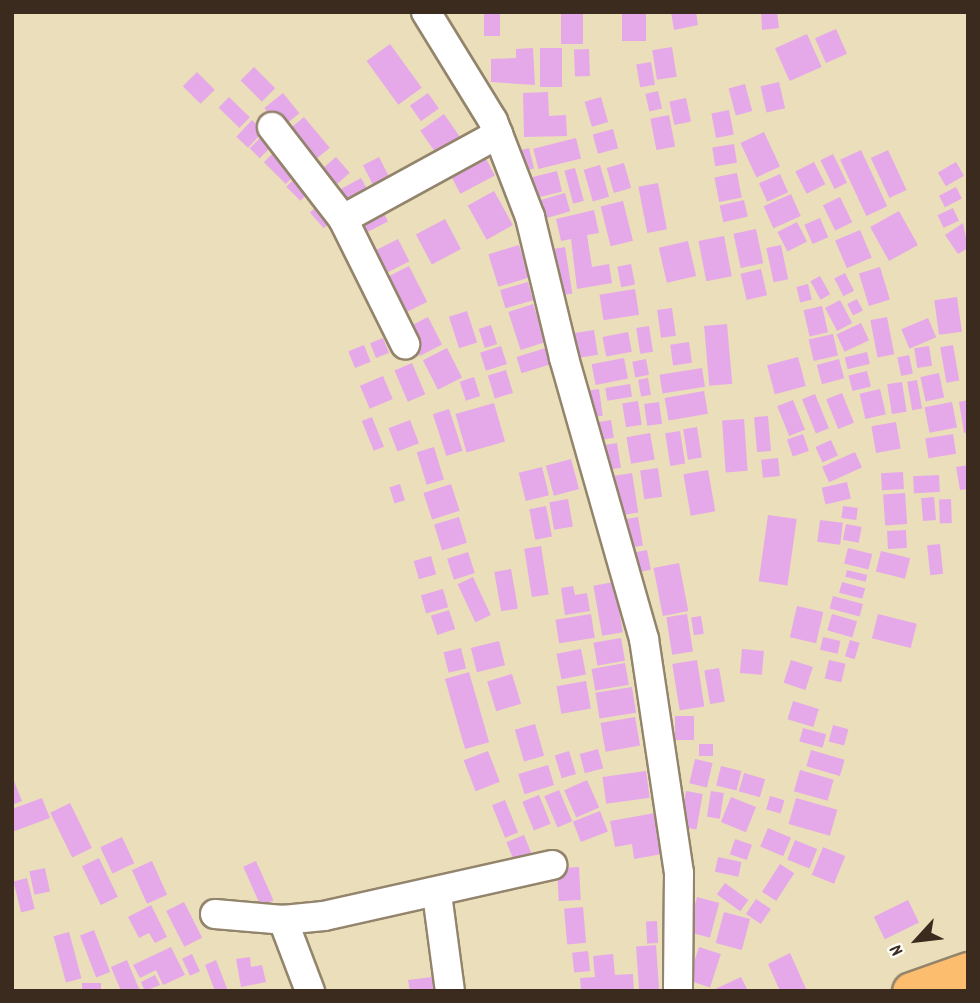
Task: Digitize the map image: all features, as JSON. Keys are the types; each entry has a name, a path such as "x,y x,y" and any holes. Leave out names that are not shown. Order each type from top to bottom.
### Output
{"main road":[{"path":"911,991 968,971"}],"street":[{"path":"426,12 498,134 530,217 567,370 645,639 679,873 678,991"},
{"path":"272,127 343,219 405,344"},
{"path":"343,219 498,134"},
{"path":"215,914 283,920 370,909 552,865"},
{"path":"437,894 450,991"},
{"path":"283,920 310,991"}],"building":[{"path":"484,12 500,12 500,36 484,36"},
{"path":"561,12 583,12 583,44 561,44"},
{"path":"622,12 646,12 646,41 622,41"},
{"path":"671,12 696,12 698,25 674,30"},
{"path":"761,12 777,12 779,28 762,30"},
{"path":"836,29 847,54 826,63 815,38"},
{"path":"807,34 822,67 790,81 775,48"},
{"path":"390,44 422,88 398,105 367,61"},
{"path":"672,47 677,77 657,80 652,50"},
{"path":"533,48 535,85 491,82 491,59 516,58 516,49"},
{"path":"540,48 562,48 562,87 540,87"},
{"path":"589,49 590,76 575,77 574,50"},
{"path":"651,62 655,85 640,87 636,65"},
{"path":"254,67 275,88 262,102 241,80"},
{"path":"197,72 215,90 201,104 183,86"},
{"path":"779,82 785,108 767,113 760,86"},
{"path":"745,84 752,111 736,115 729,88"},
{"path":"658,91 662,109 649,111 645,94"},
{"path":"548,92 549,116 566,115 567,136 524,137 523,93"},
{"path":"283,93 299,113 281,128 264,108"},
{"path":"428,93 439,109 421,121 410,106"},
{"path":"229,97 250,117 239,128 219,108"},
{"path":"601,97 608,122 592,127 585,102"},
{"path":"686,98 691,121 674,125 669,102"},
{"path":"729,110 734,135 716,138 711,113"},
{"path":"444,114 466,145 442,162 420,131"},
{"path":"669,115 675,146 656,150 650,119"},
{"path":"304,117 330,148 308,166 283,135"},
{"path":"252,120 264,131 248,148 236,137"},
{"path":"613,129 618,148 598,154 593,134"},
{"path":"266,132 276,142 260,158 250,148"},
{"path":"764,132 780,166 756,177 740,143"},
{"path":"576,138 581,158 538,169 533,149"},
{"path":"734,144 737,163 715,166 712,147"},
{"path":"278,148 300,170 286,184 264,162"},
{"path":"529,148 534,168 526,170 521,150"},
{"path":"861,150 887,206 866,216 840,160"},
{"path":"888,150 907,190 889,198 871,158"},
{"path":"833,154 847,183 834,189 820,160"},
{"path":"336,157 350,173 329,191 315,175"},
{"path":"379,157 393,184 377,192 363,165"},
{"path":"485,157 495,176 460,194 451,175"},
{"path":"814,162 825,184 807,194 795,172"},
{"path":"956,162 964,176 946,186 938,172"},
{"path":"624,163 631,188 614,193 607,168"},
{"path":"600,165 609,197 593,201 584,170"},
{"path":"575,168 584,201 573,204 564,171"},
{"path":"557,171 562,191 533,199 528,178"},
{"path":"737,173 742,198 719,202 714,177"},
{"path":"299,174 313,188 300,201 286,187"},
{"path":"780,174 788,192 767,202 759,183"},
{"path":"361,178 373,200 350,212 338,191"},
{"path":"658,183 667,229 647,233 638,187"},
{"path":"956,187 962,199 945,207 939,196"},
{"path":"494,191 513,225 487,240 468,206"},
{"path":"565,193 570,211 544,219 539,200"},
{"path":"791,194 801,216 773,228 764,206"},
{"path":"840,197 852,222 835,230 823,205"},
{"path":"744,200 748,217 723,222 720,206"},
{"path":"623,201 633,241 611,246 601,207"},
{"path":"322,202 336,218 324,228 310,212"},
{"path":"378,202 388,222 364,234 354,214"},
{"path":"953,208 959,221 944,228 938,215"},
{"path":"594,210 599,233 587,235 592,267 609,264 612,283 577,289 571,239 561,241 556,219"},
{"path":"899,211 918,245 889,261 870,227"},
{"path":"820,218 828,237 813,244 804,225"},
{"path":"445,219 461,249 432,265 416,234"},
{"path":"797,222 807,242 787,252 777,232"},
{"path":"963,223 968,248 958,254 945,235"},
{"path":"756,229 763,263 741,268 734,234"},
{"path":"860,230 872,258 847,268 835,241"},
{"path":"724,236 732,276 706,281 698,241"},
{"path":"398,239 409,261 385,274 374,251"},
{"path":"688,241 696,276 667,283 659,248"},
{"path":"519,245 529,278 498,287 488,254"},
{"path":"781,245 788,279 774,282 766,248"},
{"path":"565,247 572,293 561,295 553,249"},
{"path":"631,264 635,285 621,287 617,267"},
{"path":"409,266 427,302 405,313 387,277"},
{"path":"880,267 890,300 869,306 859,273"},
{"path":"761,269 767,295 747,300 741,274"},
{"path":"845,273 854,291 843,296 834,278"},
{"path":"820,276 830,294 821,300 810,281"},
{"path":"528,282 533,300 505,308 500,290"},
{"path":"808,284 812,300 800,302 796,287"},
{"path":"635,289 639,315 604,320 599,295"},
{"path":"957,297 962,332 939,335 934,300"},
{"path":"857,299 863,311 853,316 847,304"},
{"path":"840,300 852,323 837,331 825,308"},
{"path":"533,304 545,342 521,350 508,312"},
{"path":"822,306 828,332 810,337 803,310"},
{"path":"672,308 676,336 661,338 657,310"},
{"path":"467,311 477,342 459,348 449,317"},
{"path":"428,317 442,345 420,356 406,328"},
{"path":"887,317 894,354 878,358 870,320"},
{"path":"928,318 936,337 910,349 901,329"},
{"path":"861,323 869,340 845,352 837,334"},
{"path":"727,324 732,384 709,386 704,326"},
{"path":"491,325 497,344 485,348 479,329"},
{"path":"649,326 653,352 640,354 636,328"},
{"path":"594,330 598,355 574,358 570,334"},
{"path":"628,332 632,352 606,357 602,337"},
{"path":"833,334 838,355 814,361 809,340"},
{"path":"383,338 389,353 376,358 370,343"},
{"path":"689,342 692,363 673,365 670,345"},
{"path":"364,345 371,362 355,368 348,351"},
{"path":"953,345 959,380 946,383 940,347"},
{"path":"501,346 507,364 486,371 480,353"},
{"path":"929,346 932,366 917,368 914,348"},
{"path":"549,347 554,363 521,373 516,357"},
{"path":"447,348 462,377 438,390 423,360"},
{"path":"867,352 870,364 848,369 845,358"},
{"path":"909,355 913,374 901,376 897,357"},
{"path":"798,357 806,386 775,394 767,365"},
{"path":"624,358 628,379 596,385 592,364"},
{"path":"646,359 649,375 635,377 632,362"},
{"path":"839,359 844,378 822,384 817,365"},
{"path":"412,363 425,394 408,402 395,370"},
{"path":"702,368 705,387 663,393 660,375"},
{"path":"506,370 513,393 495,399 488,376"},
{"path":"867,371 871,387 852,391 849,376"},
{"path":"939,373 944,397 926,401 920,377"},
{"path":"383,376 393,399 370,409 360,386"},
{"path":"474,377 480,396 466,401 460,382"},
{"path":"648,378 651,395 641,396 638,380"},
{"path":"917,380 922,409 912,410 907,382"},
{"path":"902,382 907,412 892,414 887,384"},
{"path":"630,384 632,397 607,401 605,388"},
{"path":"599,389 603,416 589,418 585,391"},
{"path":"880,389 886,414 865,419 860,394"},
{"path":"704,391 708,414 669,421 665,398"},
{"path":"842,393 854,423 838,429 826,399"},
{"path":"815,394 829,428 816,434 802,399"},
{"path":"793,400 805,430 789,436 777,406"},
{"path":"968,400 968,432 964,433 959,402"},
{"path":"638,401 642,425 626,427 622,404"},
{"path":"659,402 662,424 647,426 644,404"},
{"path":"952,402 957,428 929,433 925,407"},
{"path":"494,403 505,441 467,452 456,414"},
{"path":"449,409 463,451 446,456 433,414"},
{"path":"768,416 771,451 757,452 754,417"},
{"path":"372,417 384,447 374,451 362,421"},
{"path":"744,419 748,471 726,472 722,421"},
{"path":"410,420 419,443 397,452 389,428"},
{"path":"611,420 614,438 594,441 591,423"},
{"path":"896,422 901,449 876,453 871,426"},
{"path":"697,427 702,458 688,460 683,429"},
{"path":"680,431 685,464 670,466 665,433"},
{"path":"650,433 655,460 631,464 626,437"},
{"path":"803,434 809,451 793,457 787,440"},
{"path":"953,434 956,454 928,458 925,438"},
{"path":"831,440 838,456 822,462 815,447"},
{"path":"617,443 621,468 601,471 597,446"},
{"path":"434,447 444,480 427,485 417,452"},
{"path":"855,452 862,468 829,482 822,467"},
{"path":"778,458 780,476 763,478 761,460"},
{"path":"571,459 579,489 554,496 546,466"},
{"path":"968,465 968,489 960,490 956,467"},
{"path":"542,467 549,495 526,501 519,473"},
{"path":"658,468 662,497 644,499 640,471"},
{"path":"708,470 715,511 691,516 683,474"},
{"path":"903,472 904,489 882,490 881,473"},
{"path":"632,473 638,513 614,516 607,477"},
{"path":"939,475 940,492 914,493 913,476"},
{"path":"847,482 851,499 825,504 822,488"},
{"path":"400,484 405,500 394,503 389,487"},
{"path":"451,484 460,511 432,520 423,493"},
{"path":"905,493 907,524 885,525 883,495"},
{"path":"934,497 936,520 923,521 921,498"},
{"path":"568,499 573,527 554,530 549,502"},
{"path":"939,499 951,499 952,523 940,523"},
{"path":"546,506 552,536 535,540 529,509"},
{"path":"843,506 858,508 856,520 841,518"},
{"path":"768,515 797,519 787,585 759,581"},
{"path":"459,517 467,543 442,550 434,525"},
{"path":"638,517 643,546 623,549 618,520"},
{"path":"820,520 843,523 840,545 817,542"},
{"path":"846,524 862,527 859,543 843,540"},
{"path":"906,530 907,548 888,549 887,531"},
{"path":"940,544 943,574 930,575 927,545"},
{"path":"541,546 549,594 532,597 524,549"},
{"path":"848,548 872,554 868,570 844,564"},
{"path":"647,550 651,570 632,573 628,554"},
{"path":"881,551 910,558 905,579 876,571"},
{"path":"468,552 475,573 454,580 447,559"},
{"path":"431,556 436,574 419,579 414,561"},
{"path":"679,563 688,611 663,616 653,568"},
{"path":"511,569 518,608 501,611 494,572"},
{"path":"847,570 867,575 866,582 845,577"},
{"path":"473,577 491,615 475,622 458,584"},
{"path":"614,582 623,632 602,636 593,586"},
{"path":"842,582 865,588 862,599 839,593"},
{"path":"573,586 575,595 587,593 590,611 565,615 561,588"},
{"path":"443,589 448,607 426,614 421,595"},
{"path":"833,596 863,604 860,617 830,609"},
{"path":"797,606 823,612 816,643 790,637"},
{"path":"449,610 455,629 437,635 431,616"},
{"path":"591,614 595,638 559,643 555,620"},
{"path":"687,614 693,652 672,655 666,617"},
{"path":"832,614 857,621 852,638 827,630"},
{"path":"878,614 917,624 911,648 872,638"},
{"path":"701,616 704,634 694,635 691,618"},
{"path":"823,637 841,641 838,654 820,650"},
{"path":"621,638 625,661 597,666 593,643"},
{"path":"850,640 860,643 855,659 845,656"},
{"path":"499,641 505,665 477,672 471,648"},
{"path":"461,648 466,668 449,673 444,652"},
{"path":"581,649 586,675 561,679 556,654"},
{"path":"742,649 764,651 762,675 740,673"},
{"path":"697,660 704,706 680,710 672,664"},
{"path":"791,660 813,667 805,690 784,683"},
{"path":"829,660 846,664 841,682 825,679"},
{"path":"625,663 629,685 595,691 592,669"},
{"path":"719,668 725,701 710,704 704,671"},
{"path":"469,672 489,742 465,749 445,679"},
{"path":"512,674 521,704 496,711 487,682"},
{"path":"586,681 591,709 561,714 556,686"},
{"path":"632,687 636,713 600,718 595,693"},
{"path":"793,701 819,709 813,727 787,719"},
{"path":"675,716 694,716 694,740 675,740"},
{"path":"635,717 640,746 606,752 601,723"},
{"path":"535,724 544,756 524,762 515,730"},
{"path":"833,725 848,729 844,746 829,741"},
{"path":"803,728 826,734 823,748 799,742"},
{"path":"699,744 713,744 713,756 699,756"},
{"path":"598,749 603,768 585,773 580,754"},
{"path":"811,750 845,760 840,776 806,766"},
{"path":"488,751 500,782 476,791 464,760"},
{"path":"569,751 576,774 562,778 555,755"},
{"path":"695,759 713,763 707,787 689,783"},
{"path":"548,765 554,785 524,794 518,774"},
{"path":"721,766 741,771 737,790 716,785"},
{"path":"800,770 834,780 828,801 794,791"},
{"path":"646,771 650,798 606,804 602,777"},
{"path":"744,773 765,779 760,797 739,791"},
{"path":"12,776 22,801 12,805"},
{"path":"587,780 599,807 576,818 564,790"},
{"path":"559,790 572,821 558,828 544,796"},
{"path":"686,791 703,794 696,829 680,826"},
{"path":"711,791 724,793 720,819 707,817"},
{"path":"539,795 551,824 534,830 522,802"},
{"path":"770,796 784,800 781,814 766,809"},
{"path":"731,797 756,807 746,832 721,822"},
{"path":"42,798 50,818 12,832 12,809"},
{"path":"796,798 837,810 830,836 789,824"},
{"path":"505,800 518,832 505,838 492,805"},
{"path":"70,803 92,848 72,858 50,813"},
{"path":"600,811 608,832 581,842 573,821"},
{"path":"655,813 662,854 634,859 632,844 615,847 610,821"},
{"path":"768,828 791,838 783,856 760,846"},
{"path":"524,835 535,862 517,869 506,842"},
{"path":"122,837 134,863 113,873 100,847"},
{"path":"735,839 752,845 747,860 730,854"},
{"path":"795,840 817,849 809,868 787,859"},
{"path":"823,847 845,856 834,884 812,875"},
{"path":"718,857 741,862 738,877 715,872"},
{"path":"99,858 118,897 101,905 82,866"},
{"path":"152,861 167,895 147,904 132,870"},
{"path":"256,861 273,900 261,906 243,867"},
{"path":"780,864 794,873 776,901 762,892"},
{"path":"579,867 581,900 559,901 557,868"},
{"path":"45,868 50,891 34,895 29,871"},
{"path":"27,878 35,909 21,912 13,881"},
{"path":"725,883 748,900 740,911 717,894"},
{"path":"697,897 719,903 710,938 688,932"},
{"path":"756,899 771,909 761,924 746,914"},
{"path":"908,900 919,922 885,939 874,917"},
{"path":"184,902 202,938 184,947 166,911"},
{"path":"151,905 167,937 155,943 149,933 139,938 128,917"},
{"path":"583,907 586,943 567,945 564,909"},
{"path":"724,912 750,919 742,950 716,943"},
{"path":"657,921 658,943 647,944 646,922"},
{"path":"94,930 110,972 96,977 80,935"},
{"path":"69,932 81,978 66,983 54,936"},
{"path":"656,945 659,991 639,991 636,946"},
{"path":"171,947 185,975 163,985 156,970 140,978 133,965"},
{"path":"699,947 721,954 710,987 688,980"},
{"path":"588,951 590,971 574,973 572,953"},
{"path":"790,953 807,991 780,991 768,964"},
{"path":"192,954 200,971 190,976 182,959"},
{"path":"613,954 615,975 633,974 634,991 581,991 580,978 595,977 593,956"},
{"path":"250,957 251,967 262,965 266,982 241,987 236,959"},
{"path":"127,960 140,991 121,991 111,967"},
{"path":"216,960 228,991 215,991 205,965"},
{"path":"155,975 160,985 145,991 141,982"},
{"path":"440,976 442,991 410,991 408,980"},
{"path":"741,977 748,991 711,991"},
{"path":"82,983 101,983 101,991 82,991"}]}
